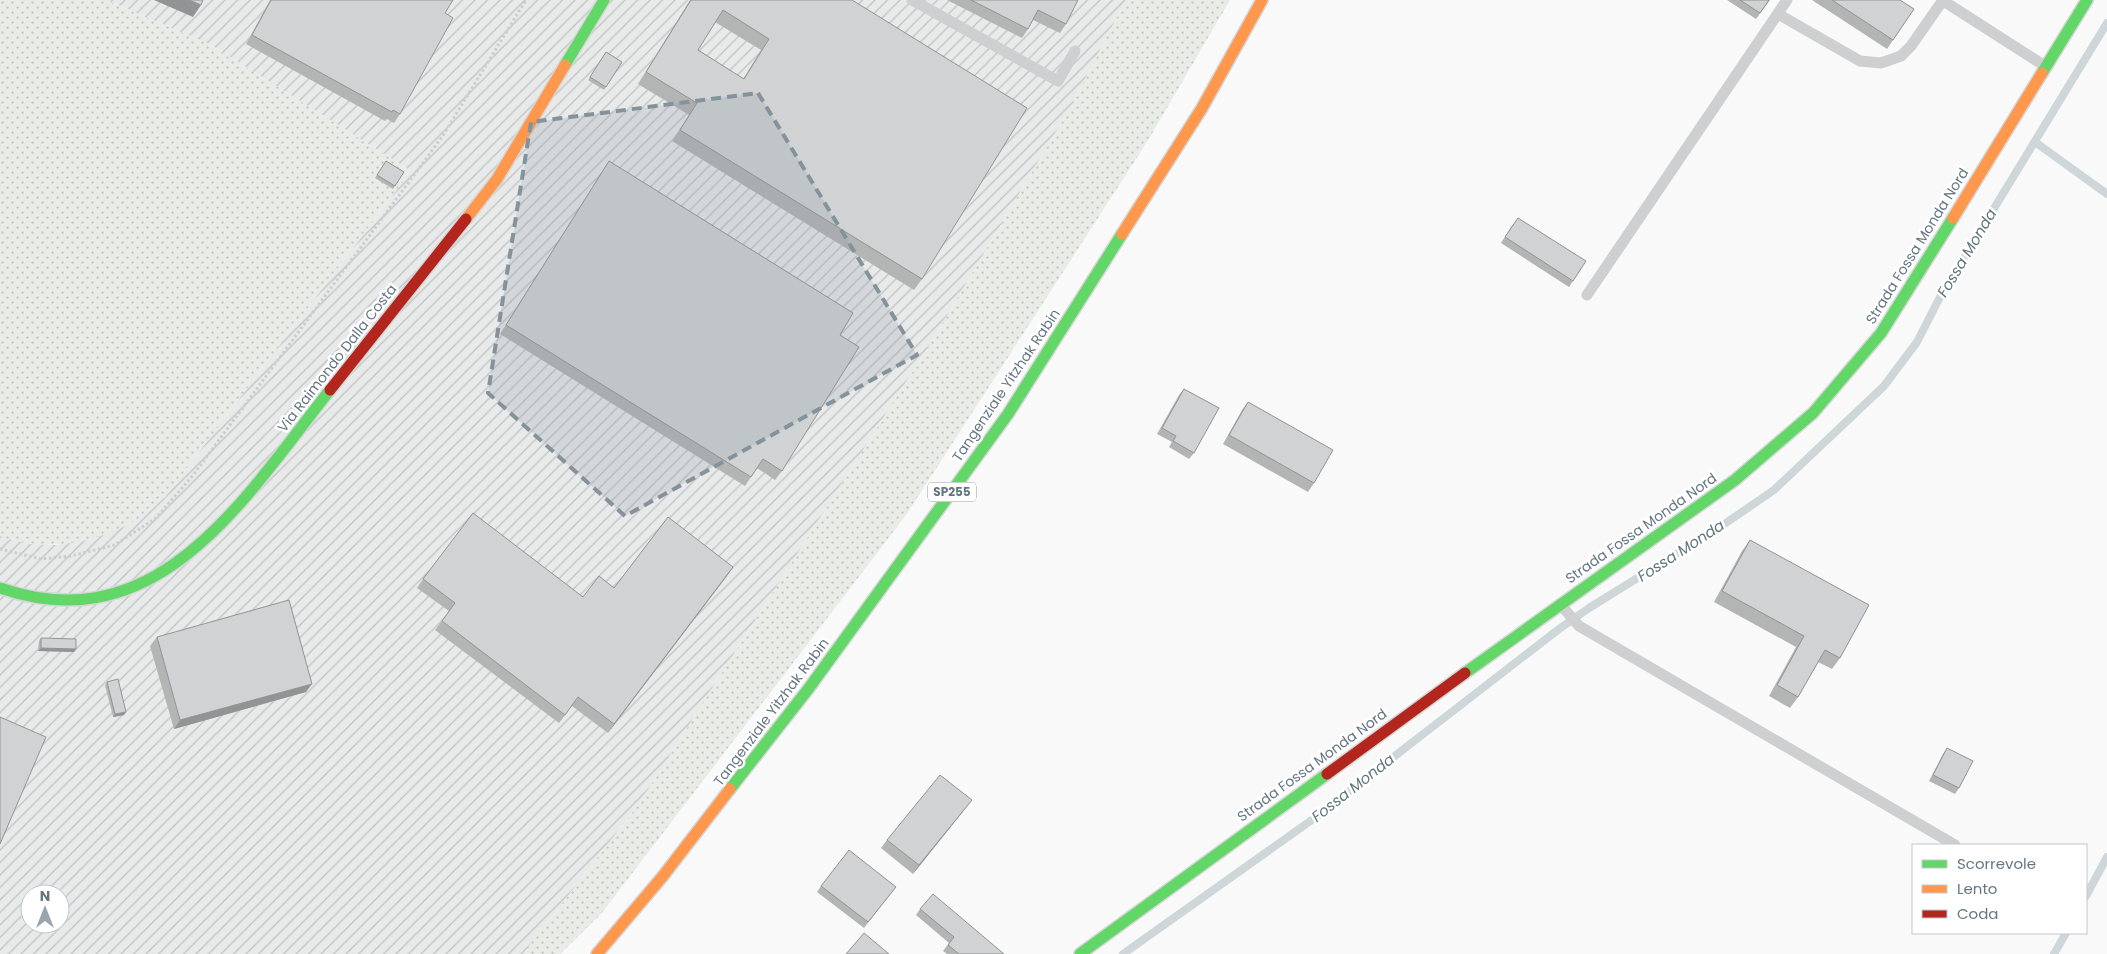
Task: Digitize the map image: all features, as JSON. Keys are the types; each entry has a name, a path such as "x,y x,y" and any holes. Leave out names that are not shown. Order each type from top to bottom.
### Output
{"street":[{"name":"Via Raimondo Dalla Costa","path":"0,588 14,594 44,600 74,600 100,597 147,583 168,570 199,546 240,504 497,179 604,0"},
{"name":"Tangenziale Yitzhak Rabin","path":"597,954 663,876 809,688 1008,414 1202,108 1262,0"},
{"name":"Strada Fossa Monda Nord","path":"1080,954 1562,607 1734,480 1813,413 1881,333 1903,300 2087,0"}],"lane":[{"path":"912,0 1058,81 1075,51"},
{"path":"1587,295 1787,0"},
{"path":"1778,14 1860,61 1881,63 1901,56 1942,0 2045,66"},
{"path":"1562,607 1578,626 1953,844"}],"path":[{"path":"0,549 41,559 71,556 114,545 156,518 194,474 442,137 526,0"}],"highlighted area":[{"path":"758,93 917,355 625,516 488,393 531,122"}],"shaded area":[{"path":"0,0 106,0 211,45 411,171 165,497 150,510 127,525 107,534 77,542 46,545 15,541 0,536"},
{"path":"106,0 1126,0 1069,110 932,341 639,804 523,954 0,954 0,536 32,544 58,545 149,510 165,497 411,171 211,45"},
{"path":"1126,0 1230,0 1147,142 906,515 601,914 560,954 523,954 639,804 932,341 1069,110"}],"building":[{"path":"189,0 203,0 201,5"},
{"path":"271,0 453,0 445,13 453,18 400,114 393,110 392,112 252,35"},
{"path":"691,0 852,0 1027,108 922,279 680,130 697,103 646,72","holes":["723,10 769,39 744,79 698,50"]},
{"path":"971,0 1078,0 1066,24 1038,10 1028,29"},
{"path":"1740,0 1769,0 1760,13"},
{"path":"1832,0 1900,0 1914,9 1893,40"},
{"path":"606,52 622,62 606,87 590,77"},
{"path":"386,161 404,172 395,186 377,175"},
{"path":"609,161 853,313 840,335 859,347 782,471 763,459 751,477 506,325"},
{"path":"1518,218 1586,261 1573,281 1505,237"},
{"path":"1184,389 1219,408 1194,453 1173,441 1176,436 1162,428"},
{"path":"1248,402 1333,450 1314,483 1229,435"},
{"path":"473,513 583,597 599,576 614,588 668,517 733,567 614,724 578,697 565,715 442,621 455,603 423,579"},
{"path":"1750,540 1869,605 1840,658 1825,650 1798,697 1777,685 1804,636 1722,591"},
{"path":"289,600 312,684 180,720 157,637"},
{"path":"41,638 76,639 76,649 41,648"},
{"path":"118,679 126,712 115,714 107,682"},
{"path":"0,717 46,737 0,844"},
{"path":"1947,748 1973,761 1959,788 1933,775"},
{"path":"940,775 972,800 919,865 887,840"},
{"path":"849,850 896,887 868,922 821,886"},
{"path":"933,894 1004,954 959,954 948,945 954,937 920,909"},
{"path":"864,933 889,954 846,954"}],"waterway":[{"name":"Fossa Monda","path":"1123,954 1316,817 1559,629 1589,608 1720,527 1774,490 1884,386 1917,342 1940,297 2107,23"},
{"path":"2035,142 2107,194"},
{"path":"2087,894 2107,857"},
{"path":"2054,954 2065,934"}],"traffic: fast":[{"path":"565,65 604,0"},
{"path":"2042,73 2087,0"},
{"path":"1465,673 1735,480 1813,413 1881,333 1953,218"},
{"path":"730,789 809,688 1008,414 1122,234"},
{"path":"0,588 56,600 107,595 152,578 193,550 230,514 265,474 330,390"},
{"path":"1080,954 1327,774"}],"traffic: slow":[{"path":"1122,234 1202,108 1262,0"},
{"path":"466,219 497,179 565,65"},
{"path":"1953,218 2042,73"},
{"path":"597,954 663,876 730,789"}],"traffic: jam":[{"path":"330,390 466,219"},
{"path":"1327,774 1465,673"}]}
